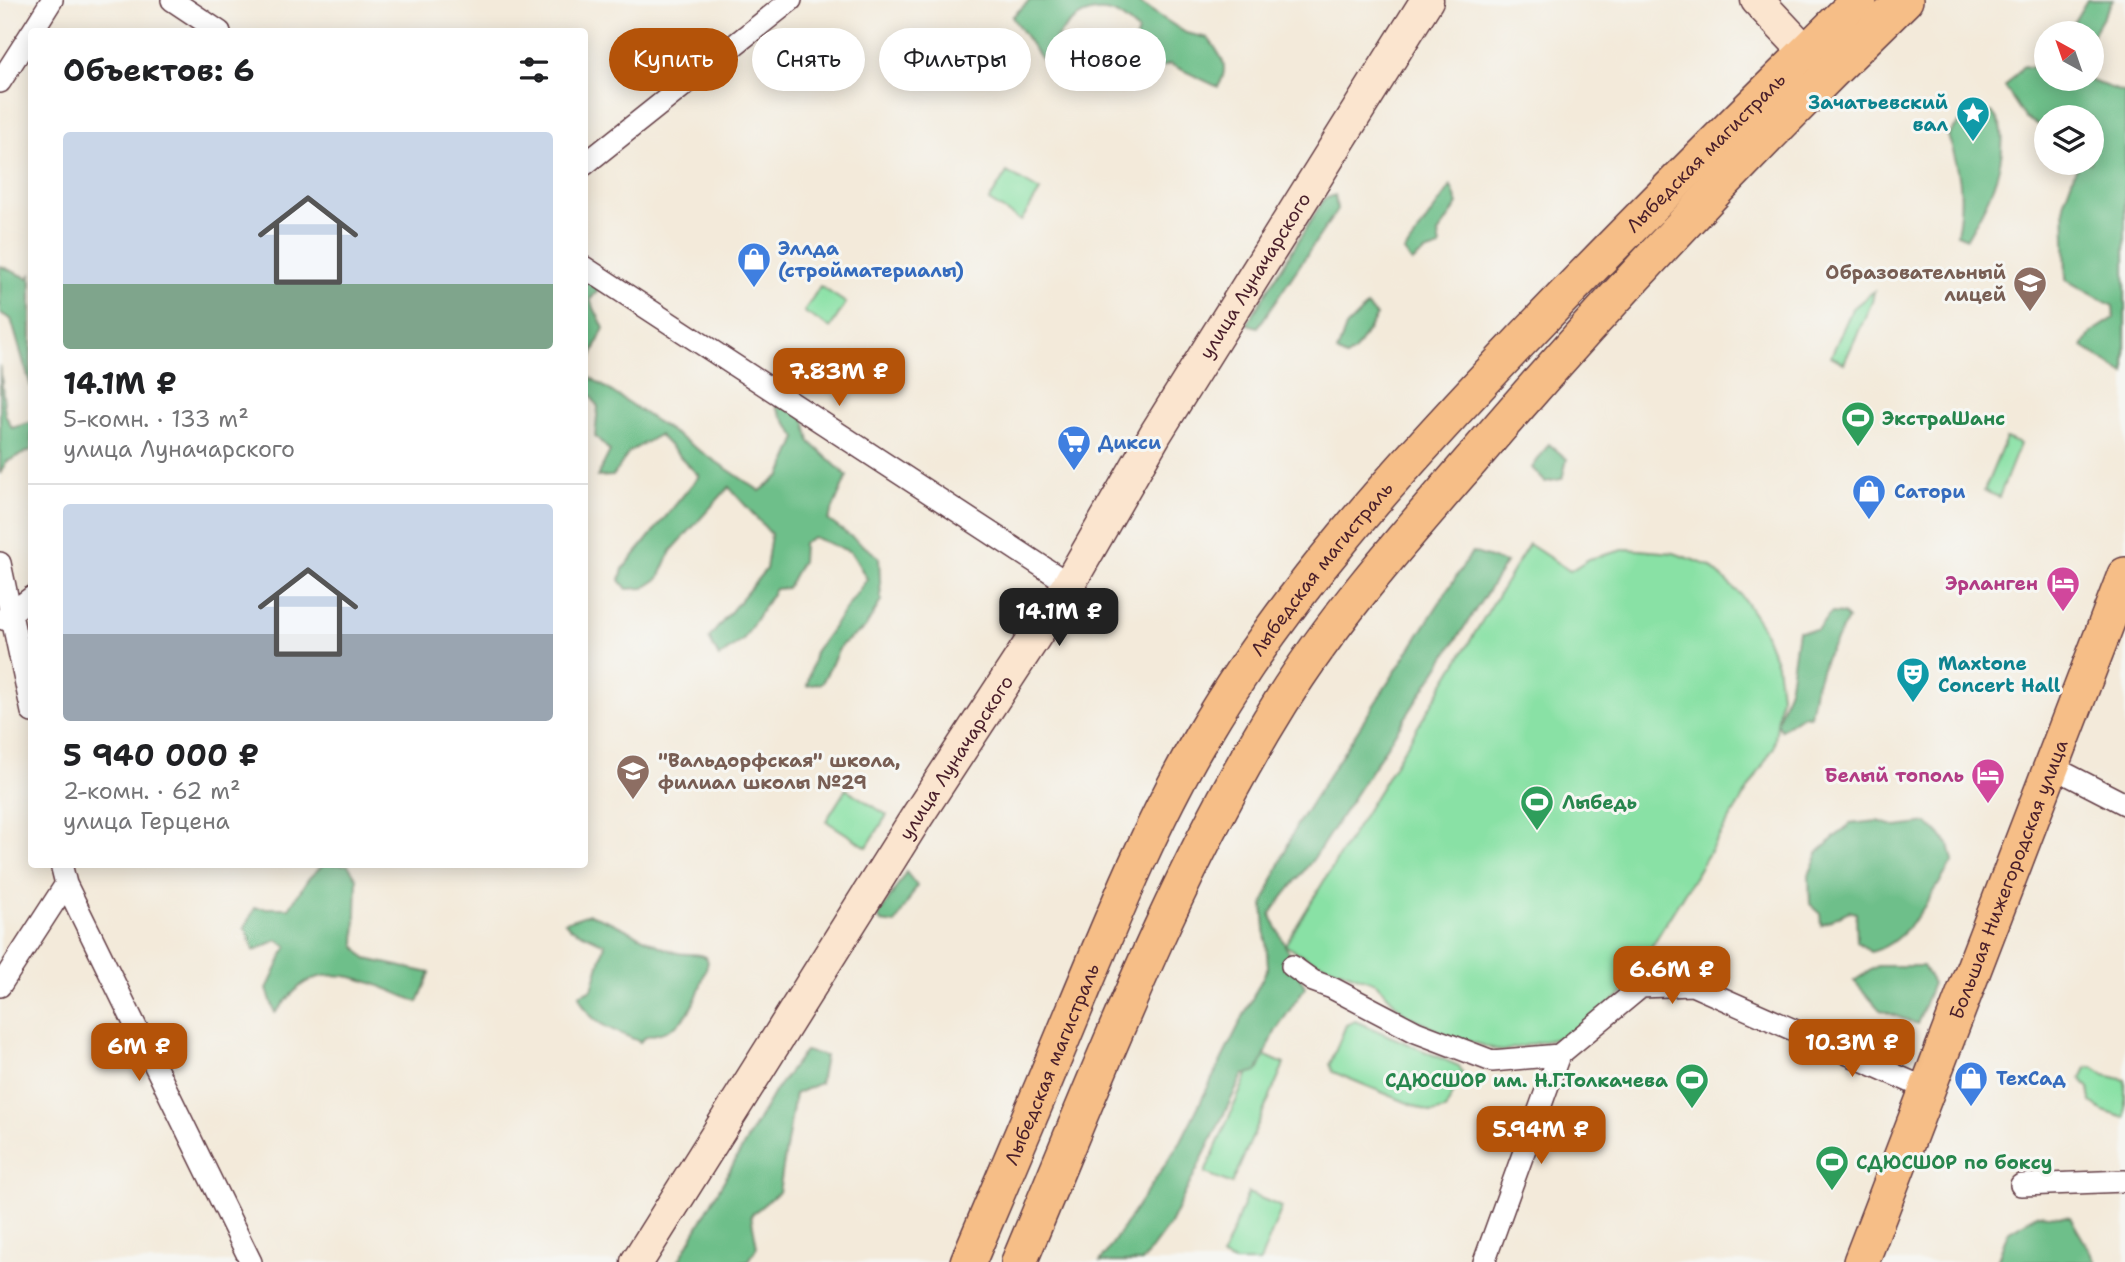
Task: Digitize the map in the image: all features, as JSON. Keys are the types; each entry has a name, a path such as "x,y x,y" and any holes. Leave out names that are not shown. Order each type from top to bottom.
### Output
{"main road":[{"name":"улица Луначарского","path":"637,1262 916,818 1069,584 1156,433 1427,0"},
{"path":"1757,0 1819,62"},
{"name":"Лыбедская магистраль","path":"1019,1262 1157,937 1242,767 1323,637 1399,544 1585,328 1680,225 1819,62 1859,0"},
{"name":"Лыбедская магистраль","path":"968,1262 1113,917 1161,811 1201,738 1271,628 1345,533 1444,421 1651,204 1819,62 1905,0"},
{"name":"Большая Нижегородская улица","path":"1861,1262 2125,575"}],"street":[{"path":"34,28 52,0"},
{"path":"172,0 214,28"},
{"path":"588,162 791,0"},
{"path":"0,82 28,38"},
{"path":"588,270 1069,584"},
{"path":"0,563 6,617 28,697"},
{"path":"6,617 28,600"},
{"path":"2051,766 2125,803"},
{"path":"0,986 64,874"},
{"path":"64,874 251,1262"},
{"path":"1292,966 1313,981 1332,988 1416,1032 1492,1061 1559,1055"},
{"path":"1484,1262 1559,1055 1641,987 1692,985 1927,1089"},
{"path":"2021,1185 2125,1181"}],"green space":[{"path":"1030,0 1135,0 1186,33 1208,38 1223,61 1224,73 1218,87 1170,64 1166,65 1166,28 1134,28 1114,13 1098,11 1078,17 1065,28 1045,28 1045,54 1041,59 1031,45 1031,28 1020,28 1012,17"},
{"path":"2087,0 2113,0 2101,21 2074,21"},
{"path":"2023,66 2034,68 2034,91 2104,91 2104,85 2125,93 2125,374 2083,347 2091,333 2114,318 2113,306 2066,280 2064,201 2074,175 2104,175 2104,105 2034,105 2034,123 2026,119 2005,87"},
{"path":"1992,112 2002,128 2001,159 1987,201 1967,238 1957,234 1960,184 1948,136 1968,113"},
{"path":"1007,172 1040,191 1021,221 989,201"},
{"path":"1451,186 1458,204 1438,234 1440,247 1425,252 1412,262 1404,252"},
{"path":"1335,195 1337,210 1258,327 1247,324 1324,199"},
{"path":"0,266 28,278 28,377 11,319 0,313"},
{"path":"588,273 594,277 598,290 590,300 604,328 588,364"},
{"path":"820,286 846,303 830,328 804,312"},
{"path":"1874,291 1872,302 1844,363 1831,356 1852,309"},
{"path":"1367,306 1377,316 1355,351 1346,357 1337,352 1346,327"},
{"path":"0,365 5,414 12,428 28,423 28,451 6,462 0,474"},
{"path":"588,376 760,491 781,475 797,438 776,407 778,401 805,419 810,442 847,476 828,520 879,557 881,601 865,628 841,645 822,683 807,686 815,652 867,579 851,552 813,537 803,543 802,561 787,588 775,589 743,640 719,657 709,638 766,569 771,534 729,487 671,551 659,578 644,588 627,589 620,580 623,569 699,476 659,435 629,452 613,476 597,477 610,451 595,436 598,407 589,393"},
{"path":"2006,438 2020,444 1999,497 1984,491"},
{"path":"1549,444 1567,459 1562,479 1545,482 1532,468"},
{"name":"Лыбедь","path":"1529,544 1570,571 1589,559 1627,549 1674,553 1710,566 1741,595 1762,627 1777,664 1781,695 1774,747 1623,993 1566,1036 1502,1051 1444,1034 1405,1014 1376,983 1309,959 1285,945"},
{"path":"1472,552 1506,563 1314,858 1270,914 1305,987 1275,1032 1258,1071 1243,1075 1170,1224 1142,1262 1100,1262 1181,1141 1268,967 1263,904 1295,828"},
{"path":"1831,613 1843,614 1848,619 1825,659 1815,688 1810,716 1803,715 1781,730 1777,723 1790,685 1798,631 1817,630"},
{"path":"846,789 887,815 867,847 826,821"},
{"path":"1878,821 1897,827 1928,823 1949,844 1953,861 1908,928 1884,947 1870,952 1857,941 1856,913 1849,911 1821,925 1820,913 1810,904 1809,875 1819,851 1850,824"},
{"path":"320,868 350,868 357,879 355,946 366,959 430,973 418,1002 363,980 334,975 306,982 275,1013 267,989 287,946 277,940 254,951 245,927 255,908 289,908 309,878"},
{"path":"906,872 917,886 895,924 881,922 878,917"},
{"path":"589,914 674,952 706,957 708,962 695,1000 678,1023 640,1042 603,1025 589,1014 579,995 592,989 605,944 570,928 565,922"},
{"path":"1877,966 1923,966 1933,983 1917,1024 1880,1010 1854,981"},
{"path":"1355,1021 1459,1066 1463,1075 1445,1110 1432,1113 1333,1072 1330,1064 1346,1025"},
{"path":"805,1051 825,1056 820,1083 795,1094 779,1192 751,1215 757,1247 748,1262 678,1262 774,1092"},
{"path":"1257,1052 1284,1064 1232,1184 1205,1173"},
{"path":"2093,1067 2105,1075 2125,1080 2125,1118 2103,1111 2091,1102 2089,1088 2081,1078 2086,1068"},
{"path":"1248,1193 1282,1207 1260,1262 1235,1262 1222,1257"},
{"path":"2038,1214 2070,1217 2096,1262 1997,1262 2008,1232"}],"place":[{"name":"Зачатьевский вал","path":"1973,143"},
{"name":"Эллда (стройматериалы)","path":"754,289"},
{"name":"Образовательный лицей","path":"2030,313"},
{"name":"ЭкстраШанс","path":"1858,448"},
{"name":"Дикси","path":"1074,472"},
{"name":"Сатори","path":"1869,521"},
{"name":"Эрланген","path":"2063,613"},
{"name":"Maxtone Concert Hall","path":"1913,704"},
{"name":"\"Вальдорфская\" школа, филиал школы №29","path":"633,801"},
{"name":"Белый тополь","path":"1988,805"},
{"name":"Лыбедь","path":"1537,832"},
{"name":"ТехСад","path":"1971,1108"},
{"name":"СДЮСШОР им. Н.Г.Толкачева","path":"1692,1110"},
{"name":"СДЮСШОР по боксу","path":"1832,1192"}]}
